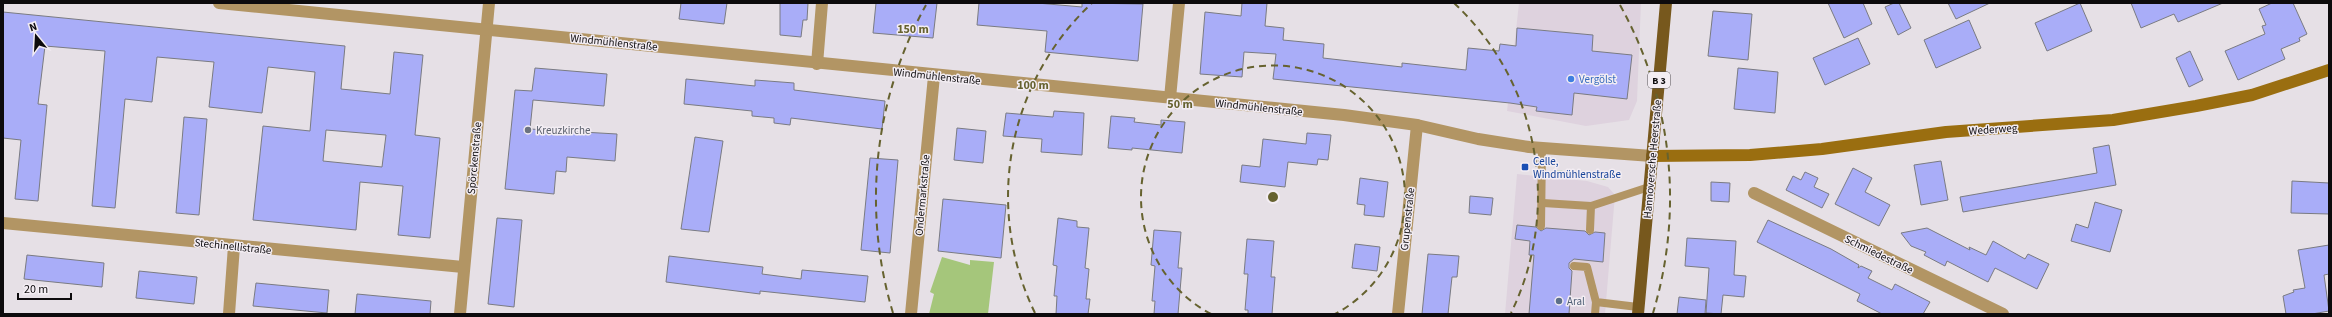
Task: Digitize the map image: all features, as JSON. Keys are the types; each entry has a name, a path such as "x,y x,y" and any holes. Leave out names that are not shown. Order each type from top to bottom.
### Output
{"main road":[{"name":"Hannoversche Heerstraße","path":"1638,311 1666,3"},
{"name":"Wederweg","path":"1652,156 1750,155 1822,149 1946,132 2113,120 2196,106 2252,94 2329,70"}],"street":[{"name":"Windmühlenstraße","path":"219,3 486,29 934,76 1344,115 1417,125 1478,140 1542,149 1652,156"},
{"name":"Spörckenstraße","path":"460,314 463,267 489,3"},
{"path":"817,64 822,3"},
{"path":"1170,98 1179,3"},
{"name":"Ondermarkstraße","path":"911,314 934,76"},
{"name":"Grupenstraße","path":"1398,314 1417,125"},
{"name":"Schmiedestraße","path":"1754,193 2003,314"},
{"name":"Stechinellistraße","path":"3,223 463,267"},
{"path":"228,314 234,246"}],"lane":[{"path":"1541,226 1543,203 1542,149"},
{"path":"1543,203 1591,206 1649,187"},
{"path":"1590,230 1591,206"},
{"path":"1574,266 1587,264 1596,302 1595,314"},
{"path":"1596,302 1638,311"}],"shaded area":[{"path":"1519,3 1641,3 1637,101 1629,120 1586,126 1507,111"},
{"path":"1517,174 1587,181 1608,187 1615,195 1605,314 1505,314"}],"green space":[{"path":"1554,170 1607,175 1606,180 1553,175"},
{"path":"942,257 970,265 970,260 994,262 988,314 929,314 934,294 930,292"}],"building":[{"path":"681,3 727,3 724,24 679,19"},
{"path":"780,3 808,3 807,20 803,20 801,37 780,35"},
{"path":"876,3 937,3 933,38 873,33"},
{"path":"979,3 1037,3 1082,7 1082,3 1143,4 1138,61 1045,52 1047,31 977,25"},
{"path":"1242,3 1267,3 1265,26 1284,28 1283,40 1324,44 1323,58 1402,67 1402,63 1466,70 1468,48 1499,51 1500,44 1516,46 1517,28 1593,35 1592,51 1632,55 1627,99 1574,93 1572,115 1536,111 1537,107 1510,103 1273,79 1276,54 1244,52 1242,77 1200,74 1205,12 1241,16"},
{"path":"1828,3 1863,3 1872,24 1844,38"},
{"path":"1894,3 1899,3 1911,28 1898,35 1885,7"},
{"path":"1948,3 1990,3 1956,19"},
{"path":"2080,3 2092,31 2047,51 2035,23"},
{"path":"2131,3 2223,3 2178,22 2174,14 2141,28"},
{"path":"2272,3 2293,3 2307,34 2299,38 2300,41 2281,49 2285,59 2238,80 2225,51 2265,34 2262,26 2266,25 2259,9"},
{"path":"1713,11 1752,14 1748,60 1708,56"},
{"path":"3,12 345,46 341,89 390,94 394,52 423,55 415,135 440,138 430,238 398,235 403,186 360,182 356,230 253,220 263,126 310,131 315,72 268,67 262,113 209,107 214,62 157,57 152,102 125,99 115,208 92,206 105,51 45,46 38,104 47,105 38,201 15,199 21,140 3,138","holes":["326,130 386,135 382,167 323,161"]},
{"path":"1969,20 1981,48 1936,68 1924,40"},
{"path":"1858,38 1870,64 1825,85 1813,58"},
{"path":"2190,51 2203,80 2189,87 2176,58"},
{"name":"Kreuzkirche","path":"535,68 607,74 604,106 533,100 530,129 617,134 615,161 567,157 566,172 556,171 554,194 505,189 515,90 532,91"},
{"path":"1738,68 1778,72 1775,113 1734,109"},
{"path":"686,79 755,86 755,80 794,83 794,90 885,101 882,129 791,118 790,125 774,123 774,118 752,116 752,111 684,104"},
{"path":"1054,111 1084,113 1082,155 1041,152 1042,139 1003,136 1006,113 1053,117"},
{"path":"1111,116 1135,118 1134,122 1161,125 1161,120 1185,122 1182,153 1132,148 1132,150 1108,148"},
{"path":"184,117 207,119 199,215 176,213"},
{"path":"957,128 986,131 983,163 954,160"},
{"path":"1307,133 1331,135 1328,160 1318,159 1317,165 1288,162 1285,187 1240,182 1242,165 1260,167 1263,139 1306,144"},
{"path":"695,137 723,141 709,232 681,229"},
{"path":"2109,145 2116,185 1963,212 1960,197 2097,173 2093,148"},
{"path":"870,158 898,160 890,253 861,250"},
{"path":"1941,161 1948,200 1921,205 1914,165"},
{"path":"1853,168 1872,178 1865,192 1890,205 1879,226 1835,204"},
{"path":"1805,172 1818,178 1814,187 1829,194 1822,208 1786,190 1793,176 1801,180"},
{"path":"1360,178 1388,182 1384,217 1364,215 1365,205 1357,204"},
{"path":"2292,181 2329,183 2329,214 2291,213"},
{"path":"1711,182 1730,183 1729,202 1711,201"},
{"path":"1470,196 1493,198 1491,215 1469,213"},
{"path":"943,199 1006,205 1001,258 938,251"},
{"path":"2095,202 2122,210 2110,252 2071,241 2076,224 2088,228"},
{"path":"497,218 522,220 514,307 488,304"},
{"path":"1058,218 1077,221 1077,227 1089,228 1085,268 1089,269 1086,299 1090,299 1088,314 1056,314 1057,296 1054,296 1057,266 1053,265"},
{"path":"1768,220 1831,249 1859,265 1858,268 1861,266 1872,271 1868,278 1892,290 1895,284 1930,302 1923,314 1882,314 1857,301 1860,294 1757,242"},
{"path":"1517,225 1536,227 1541,231 1546,228 1585,231 1589,235 1595,232 1605,233 1603,262 1574,259 1569,263 1569,268 1572,271 1569,314 1529,314 1534,255 1529,255 1530,241 1515,239"},
{"path":"1927,228 1970,250 1969,247 1986,255 1993,241 2025,259 2028,254 2049,264 2037,289 1995,268 1988,282 1947,261 1945,266 1924,255 1926,252 1911,246 1901,233"},
{"path":"1154,230 1181,232 1178,268 1182,268 1178,314 1154,314 1155,301 1152,301 1155,266 1151,265"},
{"path":"1687,238 1736,241 1734,275 1746,276 1744,297 1723,295 1721,314 1706,313 1709,268 1685,266"},
{"path":"1247,239 1274,241 1271,277 1275,277 1272,314 1248,314 1248,310 1245,310 1248,274 1244,274"},
{"path":"1355,244 1380,247 1377,271 1352,268"},
{"path":"2329,245 2329,274 2324,275 2329,311 2312,314 2286,314 2283,296 2294,292 2293,290 2305,288 2298,250"},
{"path":"1428,254 1459,256 1457,277 1452,277 1448,314 1422,314"},
{"path":"27,255 104,263 102,287 24,279"},
{"path":"669,256 763,267 762,274 801,279 802,270 868,276 865,302 760,291 760,294 666,282"},
{"path":"139,271 197,277 194,304 136,298"},
{"path":"256,283 329,290 327,313 253,306"},
{"path":"357,294 431,301 430,314 355,314"},
{"path":"1679,297 1706,300 1705,314 1677,314"}],"place":[{"name":"Vergölst","path":"1571,79"},
{"name":"Kreuzkirche","path":"528,130"},
{"name":"Celle, Windmühlenstraße","path":"1525,167"},
{"name":"Aral","path":"1559,301"}]}
